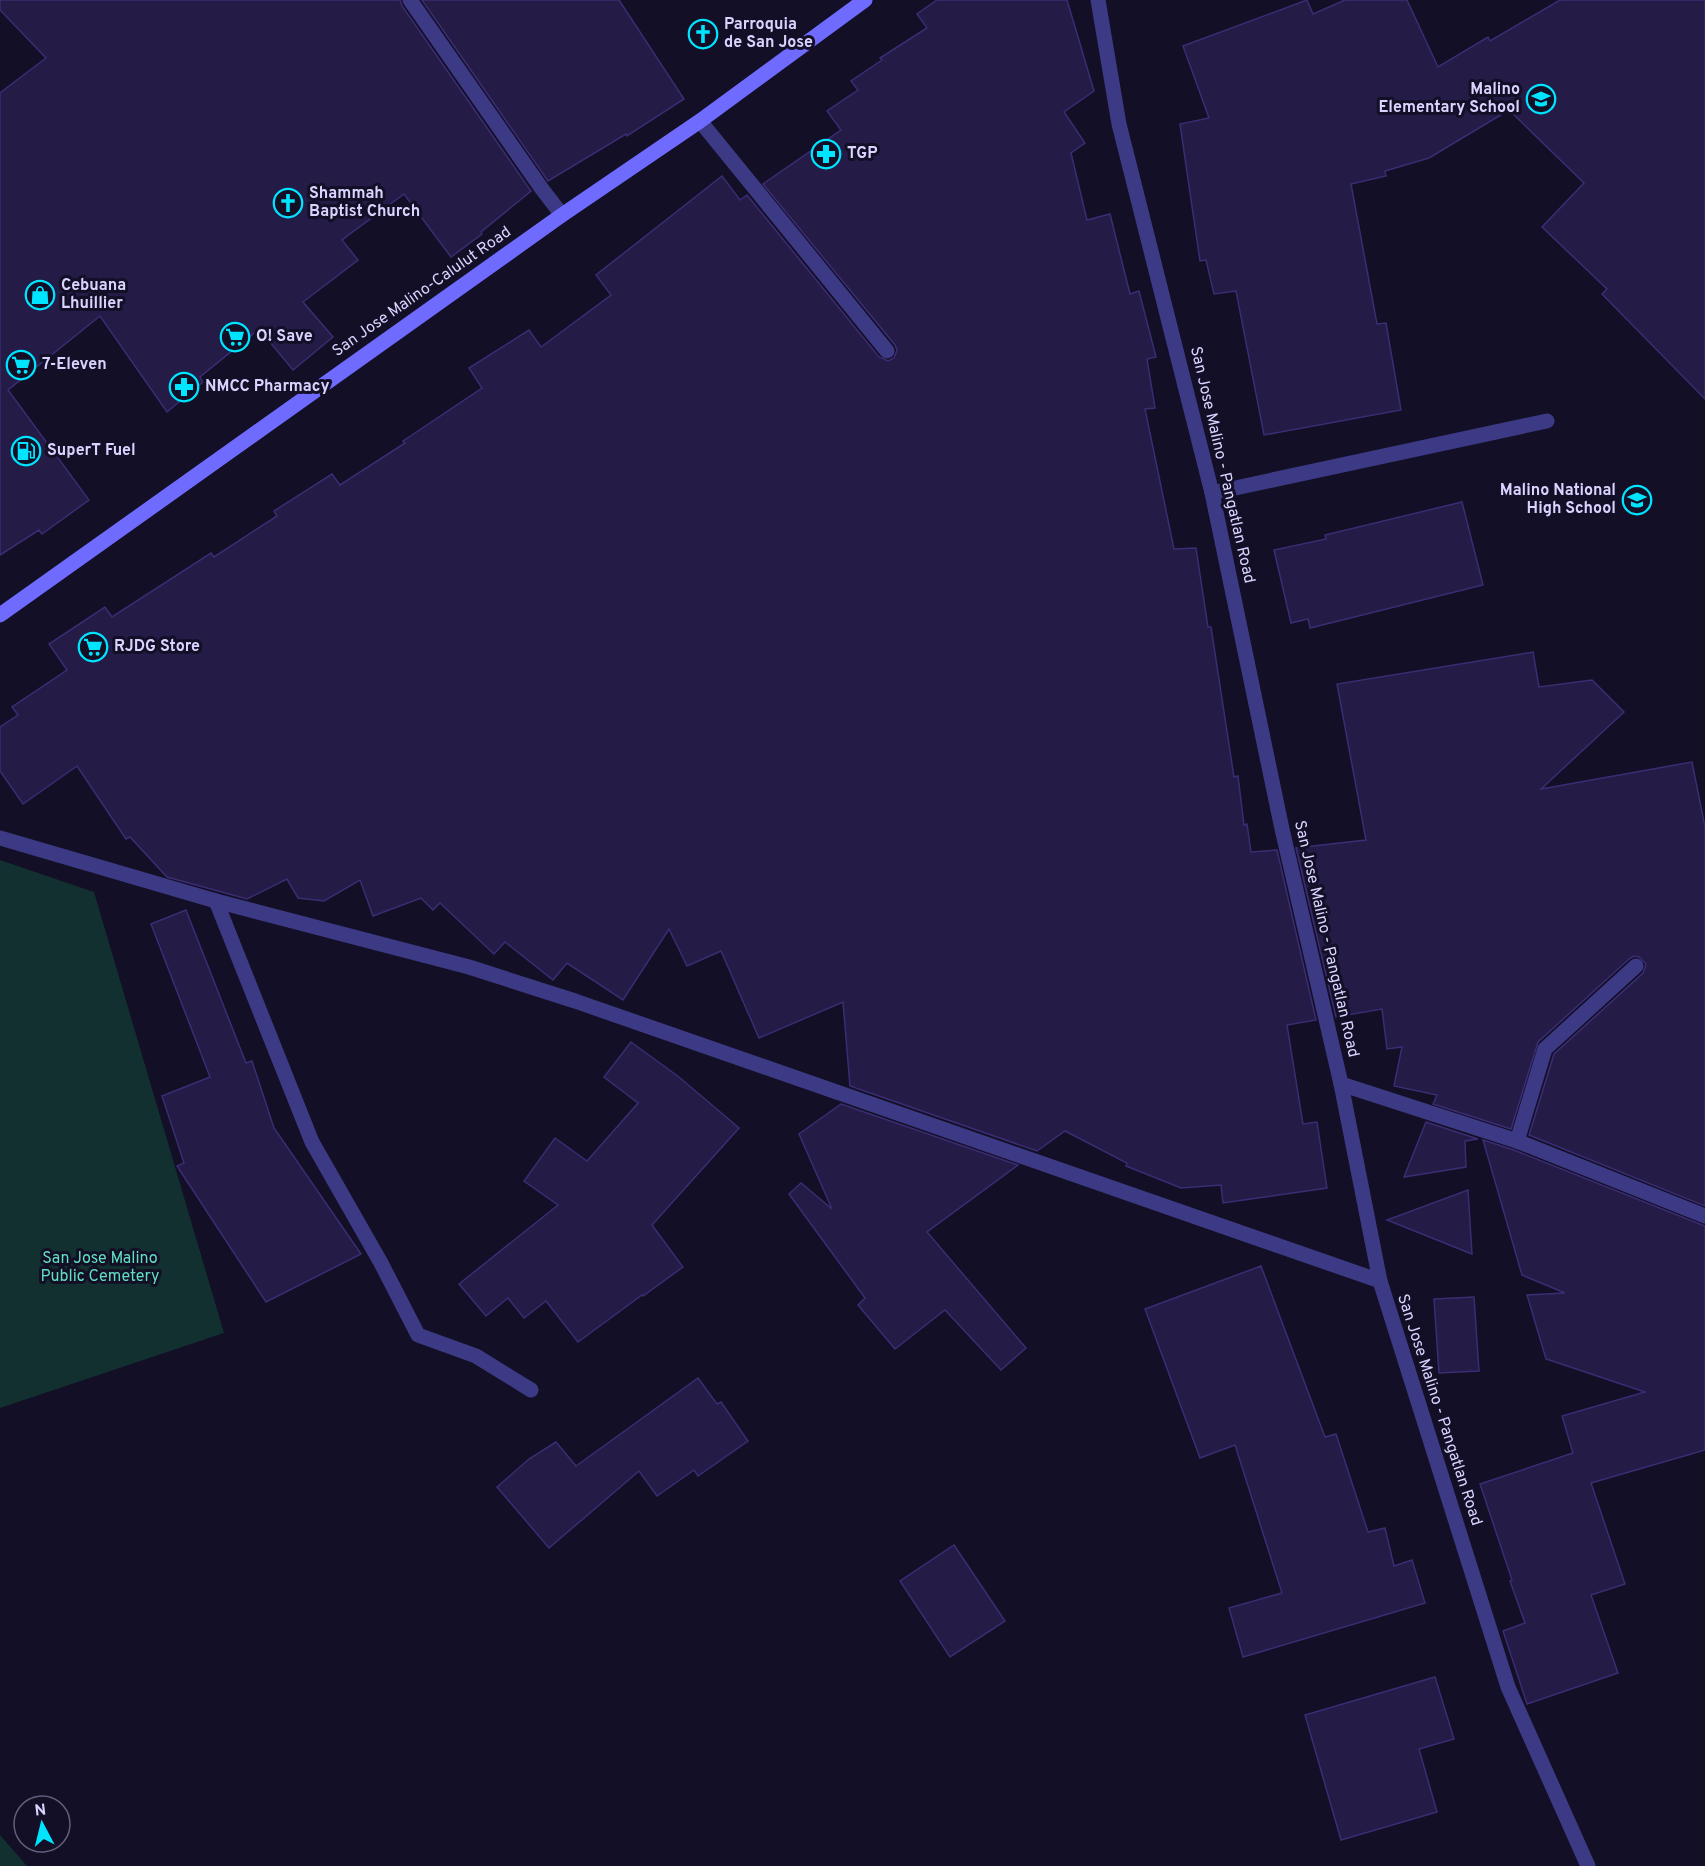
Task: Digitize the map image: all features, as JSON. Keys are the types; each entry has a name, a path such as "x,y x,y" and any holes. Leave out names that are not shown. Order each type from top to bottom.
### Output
{"main road":[{"name":"San Jose Malino-Calulut Road","path":"0,615 562,215 700,121 865,0"}],"street":[{"path":"410,0 562,215"},
{"name":"San Jose Malino - Pangatlan Road","path":"1098,0 1119,124 1212,492 1282,829 1341,1084 1380,1281 1508,1687 1588,1866"},
{"path":"700,121 887,351"},
{"path":"1212,492 1547,421"},
{"path":"0,838 216,901 469,967 575,1001 1380,1281"},
{"path":"216,901 312,1142 381,1263 418,1335 476,1356 531,1390"},
{"path":"1517,1141 1545,1048 1636,966"},
{"path":"1341,1084 1517,1141 1705,1216"}],"green space":[{"name":"San Jose Malino Public Cemetery","path":"0,860 94,892 224,1333 0,1408"},
{"path":"0,1835 12,1849 12,1854 17,1854 27,1866 0,1866"}],"building":[{"path":"0,0 400,0 531,191 481,232 482,234 451,257 404,194 342,240 358,260 303,302 333,337 293,370 259,329 200,377 203,382 167,412 100,316 8,390 89,500 42,534 39,530 0,555 0,93 46,58 0,10"},
{"path":"422,0 619,0 684,99 627,136 626,134 548,181"},
{"path":"937,0 1067,0 1094,91 1064,112 1085,143 1071,153 1087,220 1110,214 1130,294 1139,291 1156,357 1147,359 1155,408 1145,409 1174,549 1196,548 1208,627 1211,627 1234,777 1238,776 1244,825 1247,824 1251,852 1277,850 1316,1020 1287,1025 1303,1124 1317,1122 1327,1188 1223,1203 1221,1185 1181,1188 1126,1166 1127,1163 1065,1131 1037,1151 850,1086 843,1002 759,1038 721,951 687,966 669,929 623,1000 567,963 553,980 505,942 494,954 440,903 433,910 421,898 373,916 360,880 324,901 298,898 287,879 247,899 167,877 130,837 126,839 77,766 23,804 0,771 0,727 18,715 12,707 67,670 49,644 105,607 112,617 211,553 214,557 277,516 274,511 332,474 340,485 405,443 403,441 482,388 469,368 529,330 541,347 611,295 596,275 722,176 740,200 747,195 879,357 888,361 894,358 897,350 895,345 763,184 841,130 827,111 858,90 851,81 882,60 880,58 927,28 917,14"},
{"path":"1307,0 1313,14 1345,0 1407,0 1438,67 1488,37 1490,41 1560,0 1705,0 1705,399 1602,294 1607,289 1542,227 1584,183 1509,110 1429,158 1385,171 1386,176 1351,184 1377,324 1386,323 1401,410 1264,435 1236,291 1214,294 1206,260 1200,261 1180,124 1209,118 1183,46"},
{"path":"1462,502 1483,585 1310,628 1308,619 1291,623 1274,550 1326,539 1325,535"},
{"path":"1533,652 1539,687 1592,680 1624,712 1541,789 1692,762 1705,827 1705,1206 1529,1135 1554,1054 1643,973 1646,964 1639,957 1634,956 1629,959 1538,1042 1511,1129 1433,1104 1437,1095 1394,1086 1402,1047 1387,1049 1382,1009 1336,1017 1296,848 1366,840 1337,684"},
{"path":"186,910 246,1063 252,1061 274,1128 361,1254 266,1302 177,1166 184,1163 162,1096 210,1077 151,924"},
{"path":"631,1042 679,1077 739,1128 652,1225 683,1267 578,1342 546,1301 524,1318 508,1298 486,1316 459,1284 558,1205 524,1181 555,1138 587,1161 638,1103 604,1077"},
{"path":"841,1104 1018,1165 927,1232 1026,1348 1001,1370 945,1310 895,1349 858,1305 865,1298 789,1194 801,1183 832,1209 799,1134"},
{"path":"1426,1122 1478,1139 1465,1141 1466,1167 1404,1177"},
{"path":"1483,1140 1514,1150 1705,1226 1705,1450 1591,1483 1625,1584 1591,1595 1618,1673 1527,1704 1503,1631 1525,1623 1480,1484 1573,1453 1562,1416 1645,1392 1546,1359 1527,1295 1565,1293 1522,1275"},
{"path":"1468,1190 1472,1254 1387,1220"},
{"path":"1261,1266 1325,1437 1336,1434 1368,1532 1385,1528 1394,1566 1412,1560 1425,1603 1243,1657 1229,1608 1282,1593 1235,1445 1200,1458 1145,1309"},
{"path":"1474,1297 1479,1371 1439,1373 1434,1299"},
{"path":"698,1378 717,1404 721,1402 748,1441 698,1476 694,1470 657,1496 639,1471 549,1548 497,1487 529,1459 556,1442 576,1466"},
{"path":"954,1545 1005,1621 950,1657 900,1581"},
{"path":"1435,1677 1454,1739 1419,1749 1437,1812 1341,1840 1305,1715"}],"place":[{"name":"Parroquia de San Jose","path":"703,34"},
{"name":"Malino Elementary School","path":"1541,99"},
{"name":"TGP","path":"826,154"},
{"name":"Shammah Baptist Church","path":"288,203"},
{"name":"Cebuana Lhuillier","path":"40,295"},
{"name":"O! Save","path":"235,337"},
{"name":"7-Eleven","path":"21,365"},
{"name":"NMCC Pharmacy","path":"184,387"},
{"name":"SuperT Fuel","path":"26,451"},
{"name":"Malino National High School","path":"1637,500"},
{"name":"RJDG Store","path":"93,647"}]}
